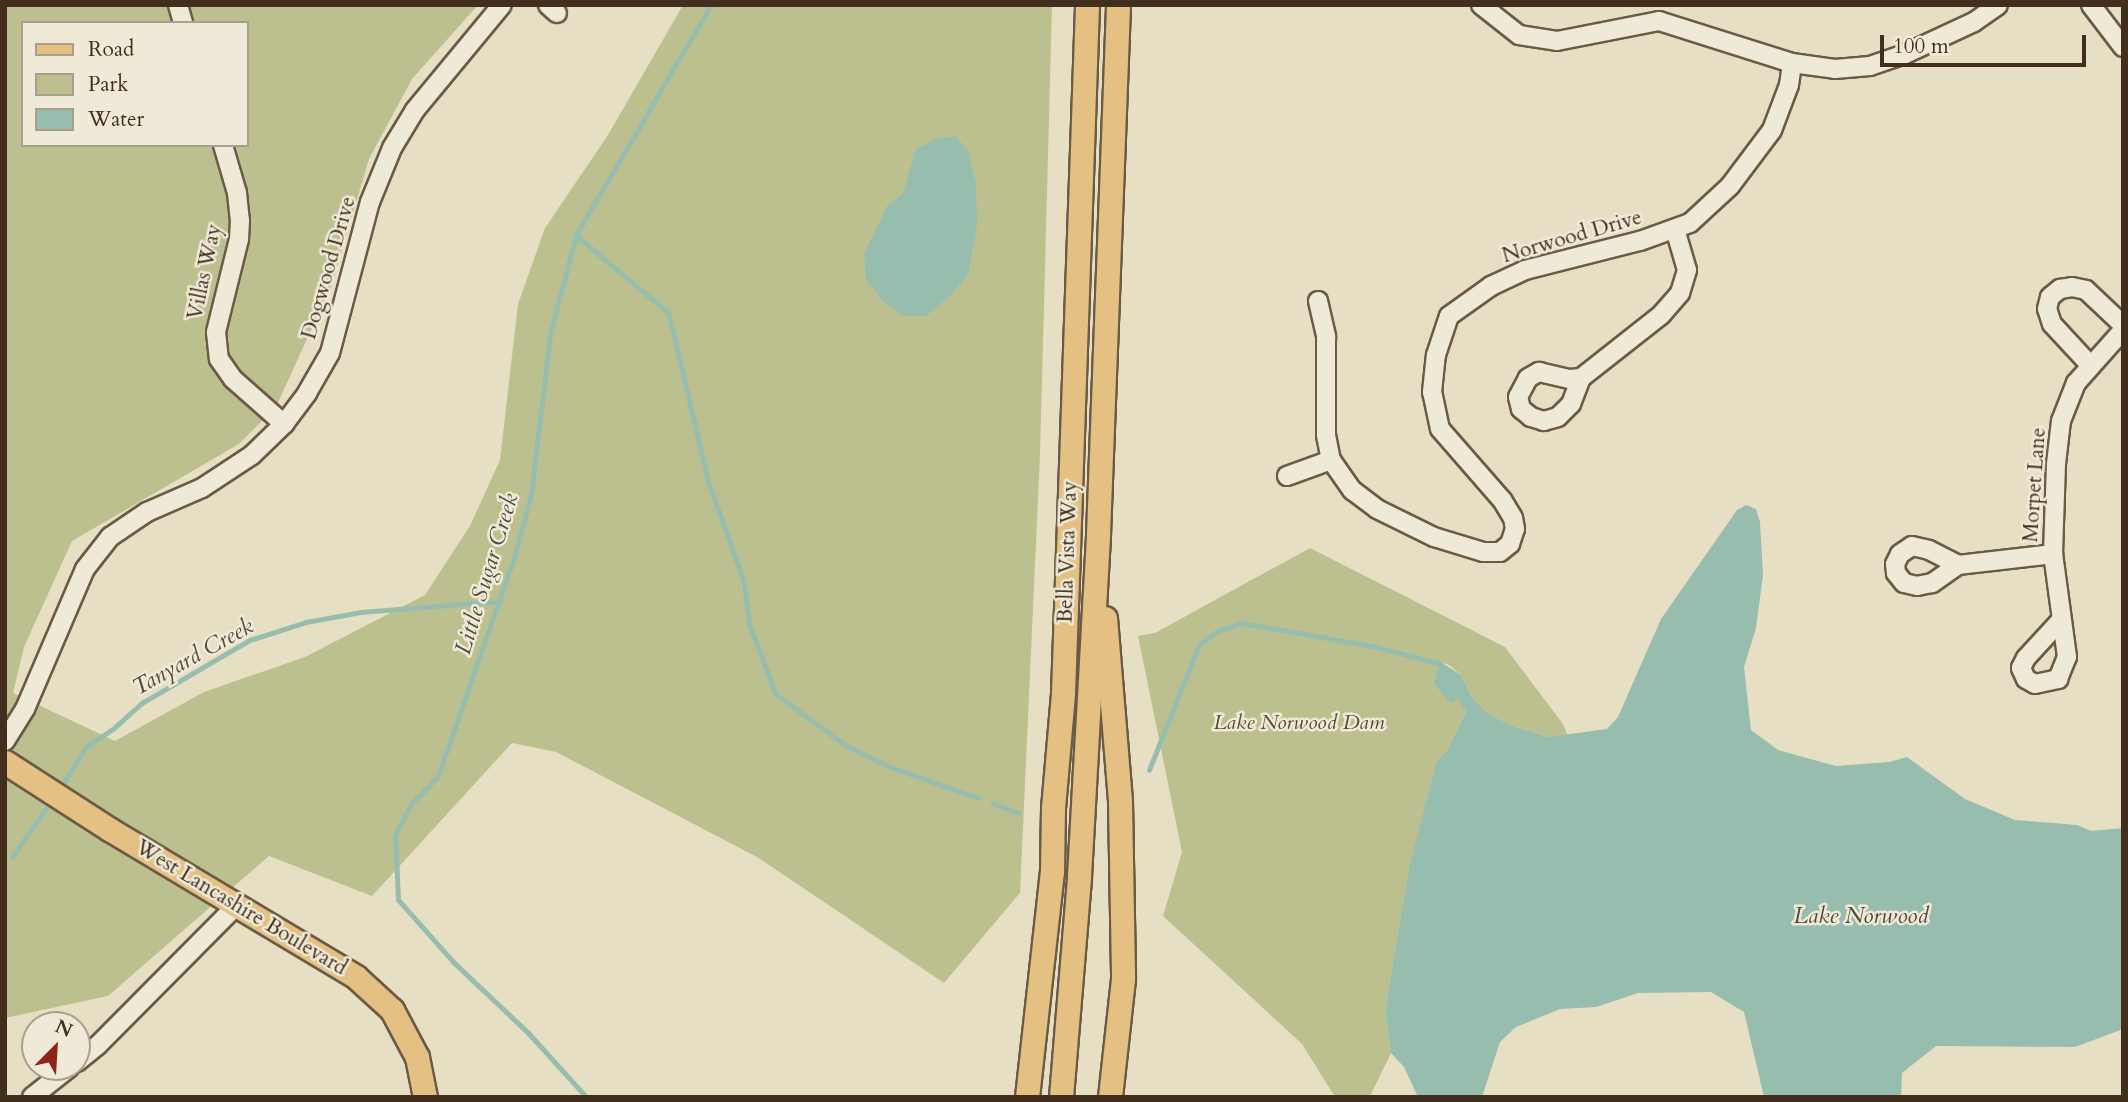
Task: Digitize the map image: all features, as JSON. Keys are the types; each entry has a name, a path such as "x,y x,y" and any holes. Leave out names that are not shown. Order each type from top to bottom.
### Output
{"main road":[{"name":"Bella Vista Way","path":"1027,1097 1052,872 1053,808 1063,693 1087,5"},
{"name":"Bella Vista Way","path":"1061,1097 1079,876 1098,534 1118,5"},
{"path":"1098,534 1120,801 1123,979 1110,1097"},
{"name":"West Lancashire Boulevard","path":"9,765 109,830 356,978 392,1010 417,1057 425,1097"}],"street":[{"name":"Dogwood Drive","path":"5,741 24,709 85,569 110,537 147,512 202,488 252,455 284,424 307,393 330,353 370,202 392,148 415,110 502,5"},
{"path":"1484,6 1519,35 1557,41 1659,13 1791,62 1835,69 1870,66 1940,40 1998,5"},
{"path":"2091,5 2123,47"},
{"name":"Norwood Drive","path":"1318,301 1326,337 1326,435 1331,460 1352,490 1405,525 1459,546 1500,552 1510,544 1515,529 1513,518 1502,500 1440,429 1432,392 1436,355 1449,316 1491,286 1525,270 1690,223 1730,186 1772,130 1789,85 1791,62"},
{"name":"Villas Way","path":"224,147 237,193 240,220 239,239 216,332 219,359 233,379 284,424"},
{"path":"1581,378 1661,315 1680,293 1687,270 1675,229"},
{"path":"2090,365 2052,324 2047,309 2050,297 2060,289 2072,287 2086,290 2123,325"},
{"name":"Morpet Lane","path":"2061,620 2053,554 2056,464 2061,421 2076,383 2123,330"},
{"path":"1287,476 1331,460"},
{"path":"1958,565 2053,554"},
{"path":"91,1051 237,905"},
{"path":"32,1097 52,1081"}],"green space":[{"path":"5,5 478,5 412,79 369,159 332,284 276,407 239,444 72,541 24,647 13,693 115,741 204,692 305,657 425,595 470,526 500,460 518,304 545,228 608,135 683,5 1052,5 1040,455 1020,893 944,983 757,857 556,752 512,743 372,896 269,856 108,996 38,1011 21,1011 21,1015 5,1018"},
{"name":"Lake Norwood Dam","path":"1310,548 1505,647 1563,724 1569,739 1548,737 1510,725 1485,711 1471,695 1461,675 1449,665 1438,661 1466,712 1447,750 1436,762 1413,856 1385,1011 1391,1053 1371,1094 1366,1097 1335,1097 1302,1044 1163,916 1182,852 1138,636 1155,633"}],"water":[{"path":"955,136 968,150 976,184 977,226 968,274 949,297 926,316 903,316 884,302 866,280 864,254 887,206 903,193 916,149 935,139"},
{"name":"Lake Norwood","path":"1746,505 1756,509 1760,522 1763,575 1756,628 1744,667 1751,730 1778,750 1836,766 1889,762 1907,757 1965,799 2015,820 2077,825 2091,831 2123,828 2123,1029 2075,1047 1936,1046 1902,1073 1901,1097 1764,1097 1744,1012 1711,992 1638,993 1596,1007 1560,1009 1516,1027 1500,1042 1482,1097 1418,1097 1404,1067 1391,1053 1385,1011 1410,865 1436,762 1447,750 1466,712 1458,699 1451,703 1434,684 1439,661 1461,675 1471,695 1485,711 1510,725 1548,737 1607,729 1618,717 1661,619 1737,510"}],"waterway":[{"name":"Little Sugar Creek","path":"586,1097 528,1033 454,963 398,900 395,835 412,803 438,776 514,558 531,495 550,335 576,235 711,5"},
{"path":"576,235 669,313 709,483 744,581 750,625 776,694 847,746 893,768 979,798"},
{"name":"Tanyard Creek","path":"59,790 86,747 113,729 142,703 250,640 306,622 361,612 500,601"},
{"path":"1149,770 1199,645 1216,632 1242,623 1373,646 1441,664"},
{"name":"Tanyard Creek","path":"12,857 52,800"},
{"path":"993,803 1018,813"}]}
